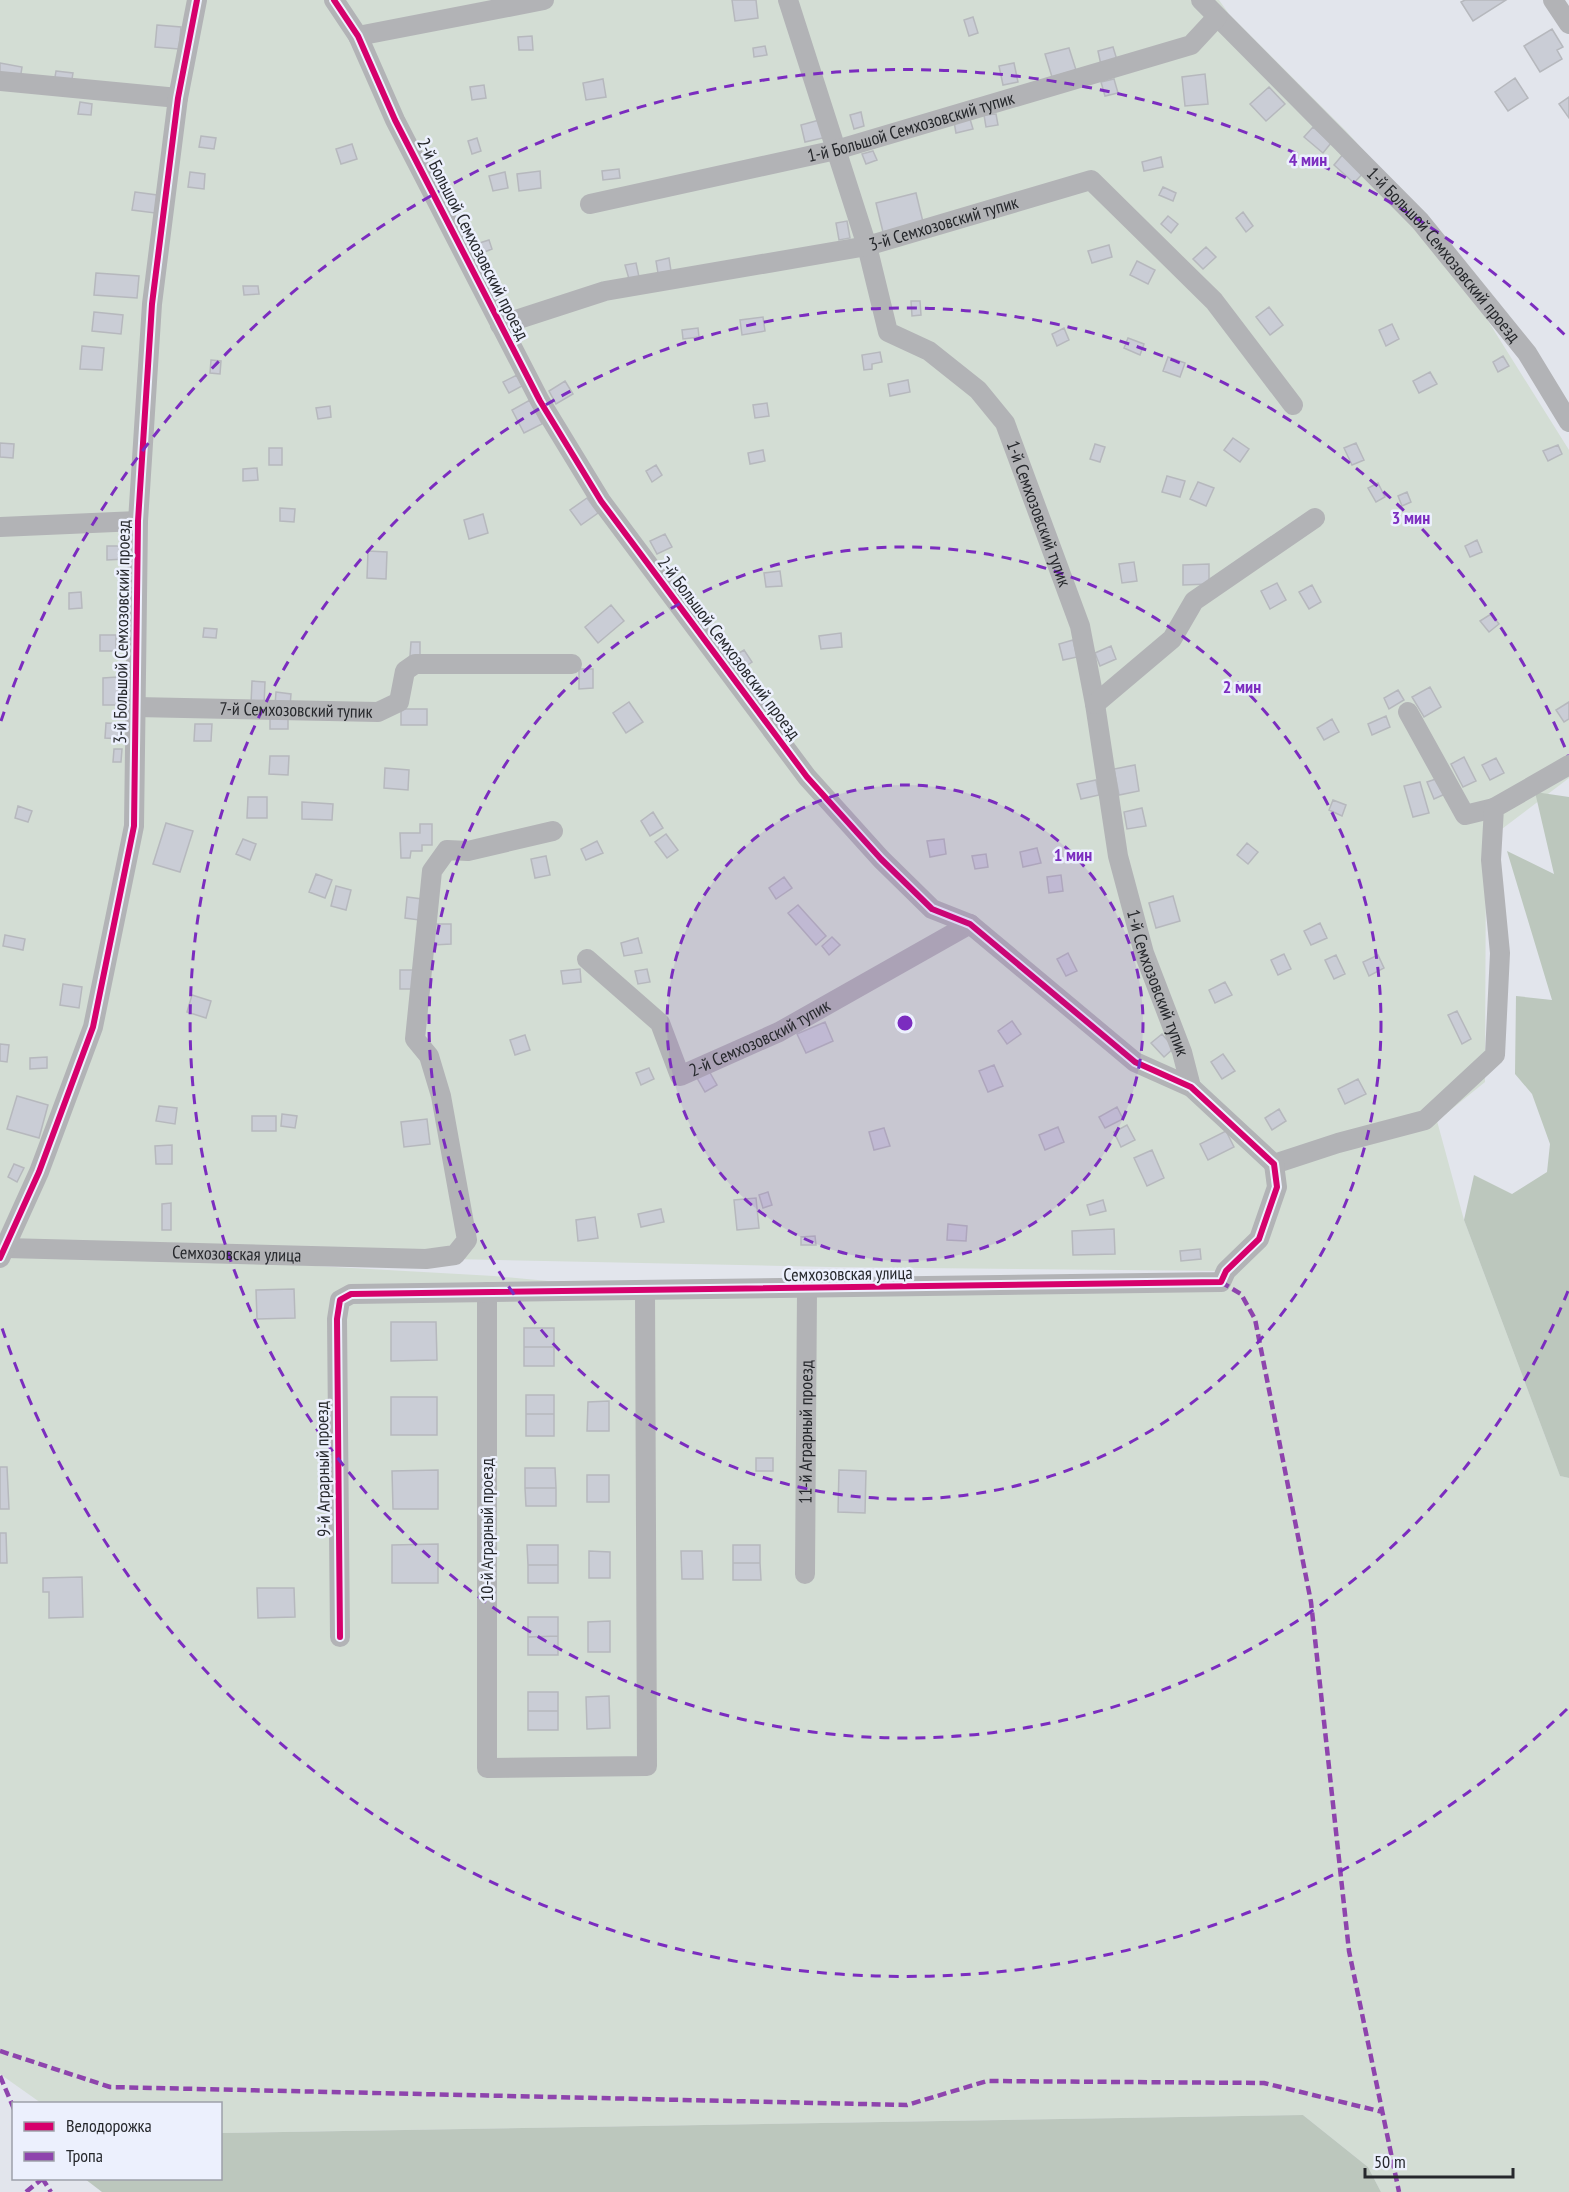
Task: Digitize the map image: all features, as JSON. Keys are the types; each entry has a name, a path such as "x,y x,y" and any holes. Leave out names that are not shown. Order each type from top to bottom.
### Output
{"street":[{"name":"3-й Большой Семхозовский проезд","path":"2,1250 39,1172 93,1027 134,826 138,521 152,304 178,98 197,0"},
{"name":"2-й Большой Семхозовский проезд","path":"334,0 358,36 395,120 540,401 601,501 807,777 881,859 932,909 970,924 1135,1062 1191,1087 1274,1164"},
{"path":"358,36 544,0"},
{"name":"1-й Семхозовский тупик","path":"788,0 867,246 888,332 929,351 978,390 1005,423 1080,626 1095,704 1118,856 1144,953 1182,1052 1191,1087"},
{"name":"1-й Большой Семхозовский проезд","path":"1201,0 1317,114 1420,221 1527,353 1569,422"},
{"path":"1553,0 1569,24"},
{"name":"1-й Большой Семхозовский тупик","path":"590,204 836,150 1191,45 1217,17"},
{"path":"0,81 178,98"},
{"name":"3-й Семхозовский тупик","path":"500,325 605,291 867,246 1092,180 1214,301 1293,405"},
{"path":"1095,704 1172,639 1194,602 1315,518"},
{"path":"0,527 138,521"},
{"name":"7-й Семхозовский тупик","path":"136,707 378,712 399,702 405,671 415,664 572,664"},
{"path":"1408,712 1465,815 1494,808 1569,765"},
{"path":"1274,1164 1338,1143 1425,1120 1495,1055 1500,953 1491,860 1494,808"},
{"name":"Семхозовская улица","path":"2,1250 426,1259 455,1255 467,1240 441,1096 429,1056 415,1039 432,871 447,850 468,851 553,831"},
{"name":"2-й Семхозовский тупик","path":"587,959 660,1023 680,1076 779,1032 970,924"},
{"name":"Семхозовская улица","path":"340,1300 351,1294 807,1290 1221,1282 1226,1271 1259,1239 1277,1187 1274,1164"},
{"name":"10-й Аграрный проезд","path":"487,1292 487,1768 647,1766 645,1290"},
{"name":"11-й Аграрный проезд","path":"805,1574 807,1290"},
{"name":"9-й Аграрный проезд","path":"340,1300 337,1319 340,1638"}],"shaded area":[{"path":"0,0 1219,0 1229,14 1346,131 1421,214 1569,450 1569,778 1486,841 1485,1082 1437,1121 1464,1220 1560,1476 1569,1478 1569,2192 1381,2192 1368,2167 1303,2115 222,2133 222,2102 40,2102 0,2074","holes":["33,1250 829,1267 1225,1271 1221,1282 645,1290 494,1276"]},
{"path":"1535,792 1569,797 1569,1478 1560,1476 1464,1220 1474,1175 1512,1194 1547,1172 1550,1144 1532,1094 1515,1074 1516,996 1552,1000 1507,851 1554,874"},
{"path":"1303,2115 1368,2167 1381,2192 102,2192 86,2180 222,2180 222,2133"}],"building":[{"path":"732,0 756,0 758,18 735,21"},
{"path":"1465,0 1506,0 1473,21 1461,2"},
{"path":"973,17 978,33 969,36 964,20"},
{"path":"157,25 181,27 179,49 155,47"},
{"path":"1552,29 1563,47 1557,50 1562,59 1540,72 1524,46"},
{"path":"532,36 533,50 519,50 518,37"},
{"path":"765,46 767,55 754,57 753,48"},
{"path":"1113,47 1117,60 1101,65 1098,51"},
{"path":"1069,48 1076,70 1052,77 1045,54"},
{"path":"0,63 22,67 20,80 0,77"},
{"path":"1014,63 1018,82 1003,85 999,66"},
{"path":"56,71 73,73 71,85 54,83"},
{"path":"1205,74 1208,104 1185,106 1182,77"},
{"path":"1515,78 1528,98 1508,111 1495,92"},
{"path":"603,79 606,97 586,100 583,83"},
{"path":"1114,79 1118,93 1105,96 1101,82"},
{"path":"484,85 486,98 472,100 470,87"},
{"path":"1269,87 1285,104 1266,121 1250,104"},
{"path":"1569,97 1569,118 1559,104"},
{"path":"80,102 92,104 91,115 78,114"},
{"path":"861,112 864,126 854,129 850,115"},
{"path":"996,114 998,125 986,127 984,115"},
{"path":"823,119 827,137 805,142 801,125"},
{"path":"970,119 973,129 956,133 954,122"},
{"path":"1313,127 1331,143 1323,153 1304,137"},
{"path":"201,136 216,138 214,149 199,147"},
{"path":"477,138 481,151 472,154 468,141"},
{"path":"352,144 357,159 341,164 336,149"},
{"path":"873,151 877,160 866,164 862,154"},
{"path":"1344,153 1365,171 1354,183 1334,165"},
{"path":"1161,157 1163,167 1144,171 1142,162"},
{"path":"619,169 620,178 603,180 602,171"},
{"path":"540,171 541,188 519,191 517,174"},
{"path":"190,172 205,174 204,189 188,187"},
{"path":"505,172 508,188 493,191 489,176"},
{"path":"1163,187 1176,193 1173,201 1159,195"},
{"path":"135,192 157,195 155,213 132,210"},
{"path":"916,193 923,222 883,232 876,203"},
{"path":"1243,212 1253,226 1246,232 1236,218"},
{"path":"1168,216 1178,224 1171,233 1161,224"},
{"path":"847,221 850,238 839,240 836,223"},
{"path":"489,240 492,249 477,255 473,245"},
{"path":"1109,245 1112,257 1092,263 1088,251"},
{"path":"1206,247 1216,257 1203,269 1193,259"},
{"path":"669,258 671,271 658,273 656,261"},
{"path":"1137,261 1155,270 1148,284 1130,275"},
{"path":"636,263 639,277 629,279 625,265"},
{"path":"96,273 139,276 137,298 94,295"},
{"path":"243,286 258,286 259,294 244,295"},
{"path":"911,301 920,301 921,315 912,316"},
{"path":"1269,307 1283,325 1270,335 1256,317"},
{"path":"94,312 123,315 121,334 92,331"},
{"path":"763,317 765,331 742,335 740,320"},
{"path":"1392,324 1399,339 1386,346 1379,330"},
{"path":"698,328 699,337 683,339 682,330"},
{"path":"1064,328 1069,340 1057,346 1052,334"},
{"path":"1128,338 1144,344 1140,355 1124,348"},
{"path":"82,346 104,348 102,370 80,369"},
{"path":"880,352 882,362 872,364 872,369 864,370 862,355"},
{"path":"1503,356 1509,366 1498,372 1493,362"},
{"path":"1168,357 1185,363 1180,377 1163,371"},
{"path":"211,360 221,361 220,374 210,373"},
{"path":"1430,372 1437,384 1419,393 1413,381"},
{"path":"517,375 522,386 509,393 503,382"},
{"path":"908,380 910,392 890,396 888,384"},
{"path":"565,381 573,394 556,404 549,391"},
{"path":"530,400 542,424 524,433 512,410"},
{"path":"767,403 769,416 755,418 753,405"},
{"path":"330,406 331,417 318,419 316,408"},
{"path":"1233,438 1249,449 1240,462 1224,450"},
{"path":"0,443 14,444 13,458 0,457"},
{"path":"1356,443 1364,460 1352,465 1344,448"},
{"path":"1095,444 1105,447 1100,462 1090,459"},
{"path":"1558,445 1562,454 1548,461 1543,451"},
{"path":"269,448 282,448 282,465 269,465"},
{"path":"763,450 765,461 750,464 748,453"},
{"path":"656,465 662,475 652,482 646,471"},
{"path":"257,468 258,480 243,481 243,469"},
{"path":"1167,476 1185,481 1180,497 1162,492"},
{"path":"1198,482 1214,488 1206,506 1190,499"},
{"path":"1378,483 1385,497 1376,502 1368,488"},
{"path":"1407,492 1411,502 1402,506 1398,496"},
{"path":"587,498 598,513 581,525 570,510"},
{"path":"280,508 295,509 294,522 280,521"},
{"path":"483,514 488,533 469,539 464,520"},
{"path":"665,534 672,547 657,554 650,541"},
{"path":"1477,540 1482,552 1470,557 1465,546"},
{"path":"107,546 124,546 125,559 107,560"},
{"path":"368,551 387,552 386,579 367,578"},
{"path":"1134,562 1137,581 1122,583 1119,564"},
{"path":"1209,564 1209,584 1183,585 1183,565"},
{"path":"780,571 782,586 766,587 764,573"},
{"path":"1277,583 1286,600 1270,609 1261,591"},
{"path":"1312,585 1321,602 1309,609 1299,592"},
{"path":"81,592 82,608 69,609 69,593"},
{"path":"611,605 624,621 598,643 585,627"},
{"path":"1491,614 1499,624 1489,632 1480,621"},
{"path":"204,628 217,629 216,638 203,637"},
{"path":"841,633 842,647 821,649 819,636"},
{"path":"100,635 116,635 116,651 100,651"},
{"path":"1073,640 1077,657 1063,660 1059,644"},
{"path":"411,642 420,642 420,656 410,656"},
{"path":"1111,646 1116,659 1100,666 1095,653"},
{"path":"744,650 752,662 740,670 732,657"},
{"path":"579,669 593,669 593,688 579,689"},
{"path":"117,677 118,705 103,705 103,678"},
{"path":"252,681 265,682 264,705 251,704"},
{"path":"1430,687 1441,707 1424,717 1412,697"},
{"path":"1398,690 1404,700 1389,709 1384,698"},
{"path":"276,692 291,694 290,706 275,705"},
{"path":"629,702 643,722 626,733 613,713"},
{"path":"1569,702 1569,719 1564,722 1556,710"},
{"path":"401,709 427,709 427,725 401,725"},
{"path":"1386,716 1390,727 1372,735 1368,724"},
{"path":"270,717 288,717 288,729 270,729"},
{"path":"1332,719 1339,732 1324,740 1317,728"},
{"path":"106,723 123,724 122,739 105,738"},
{"path":"195,724 212,724 211,741 194,741"},
{"path":"114,749 122,749 121,762 113,762"},
{"path":"270,756 289,756 288,775 269,774"},
{"path":"1464,757 1476,781 1463,787 1451,764"},
{"path":"1496,758 1504,773 1490,780 1482,765"},
{"path":"1135,765 1139,791 1119,795 1114,769"},
{"path":"385,768 409,770 408,790 384,788"},
{"path":"1439,778 1445,794 1434,799 1427,782"},
{"path":"1096,780 1099,795 1081,799 1077,784"},
{"path":"1420,782 1429,813 1413,817 1404,786"},
{"path":"248,797 267,797 267,818 247,818"},
{"path":"1333,800 1346,805 1342,816 1329,810"},
{"path":"302,802 333,804 332,820 302,819"},
{"path":"18,806 32,811 28,822 15,818"},
{"path":"1142,808 1146,826 1127,829 1124,812"},
{"path":"653,812 663,828 650,836 641,821"},
{"path":"166,823 193,831 180,872 153,864"},
{"path":"420,824 432,824 432,845 422,845 422,851 411,851 410,858 401,858 400,833 420,833"},
{"path":"666,834 678,850 667,858 655,842"},
{"path":"243,839 256,844 250,860 236,854"},
{"path":"944,839 946,854 930,857 927,841"},
{"path":"597,841 603,853 586,860 581,849"},
{"path":"1247,843 1258,852 1248,864 1237,855"},
{"path":"1037,848 1041,863 1023,867 1020,852"},
{"path":"986,854 988,867 975,869 972,856"},
{"path":"546,856 550,875 535,878 531,859"},
{"path":"316,874 332,880 325,898 309,892"},
{"path":"1061,875 1063,891 1049,893 1047,877"},
{"path":"784,877 792,888 776,899 769,888"},
{"path":"336,886 351,890 346,910 331,906"},
{"path":"1173,896 1180,921 1156,928 1149,903"},
{"path":"407,897 422,899 419,920 405,918"},
{"path":"798,905 826,936 816,945 788,913"},
{"path":"1320,923 1327,938 1311,945 1304,931"},
{"path":"433,924 451,924 451,944 433,945"},
{"path":"5,935 25,939 23,950 3,946"},
{"path":"832,937 840,945 829,955 822,946"},
{"path":"638,938 642,953 624,956 621,943"},
{"path":"1068,953 1077,971 1066,976 1057,959"},
{"path":"1284,954 1291,969 1278,975 1271,960"},
{"path":"1336,955 1345,974 1334,979 1325,960"},
{"path":"1378,955 1384,968 1369,976 1363,962"},
{"path":"580,969 581,982 563,984 561,971"},
{"path":"647,969 650,982 638,984 635,971"},
{"path":"400,970 417,970 417,989 400,989"},
{"path":"1225,982 1232,995 1215,1003 1209,990"},
{"path":"63,984 82,987 79,1008 60,1005"},
{"path":"192,995 211,1001 206,1018 187,1012"},
{"path":"1457,1011 1471,1039 1462,1044 1448,1015"},
{"path":"1012,1021 1021,1034 1007,1044 998,1031"},
{"path":"825,1022 833,1041 806,1053 797,1034"},
{"path":"1162,1034 1174,1048 1164,1057 1151,1043"},
{"path":"525,1035 530,1050 515,1055 510,1040"},
{"path":"0,1044 9,1045 7,1062 0,1061"},
{"path":"1223,1054 1235,1071 1222,1079 1211,1062"},
{"path":"47,1057 47,1068 30,1069 30,1058"},
{"path":"994,1065 1003,1086 988,1092 979,1071"},
{"path":"649,1068 654,1079 641,1085 636,1073"},
{"path":"709,1071 717,1085 705,1092 697,1078"},
{"path":"1358,1079 1366,1094 1345,1104 1338,1089"},
{"path":"17,1096 48,1105 39,1138 7,1129"},
{"path":"159,1106 177,1108 175,1124 156,1121"},
{"path":"1117,1107 1123,1119 1105,1128 1099,1117"},
{"path":"1279,1109 1286,1121 1272,1130 1265,1118"},
{"path":"282,1114 297,1116 295,1128 281,1126"},
{"path":"252,1116 276,1116 276,1131 252,1131"},
{"path":"427,1119 430,1144 404,1147 401,1122"},
{"path":"1127,1125 1135,1140 1121,1147 1114,1132"},
{"path":"1058,1127 1064,1142 1045,1150 1039,1135"},
{"path":"884,1128 890,1146 874,1150 869,1132"},
{"path":"1226,1131 1234,1147 1208,1160 1200,1144"},
{"path":"172,1145 172,1164 156,1164 155,1146"},
{"path":"1152,1150 1164,1178 1147,1186 1134,1158"},
{"path":"14,1164 24,1168 17,1182 8,1177"},
{"path":"768,1192 772,1205 763,1208 759,1195"},
{"path":"756,1198 759,1228 737,1230 734,1200"},
{"path":"1103,1200 1106,1211 1090,1215 1087,1205"},
{"path":"171,1203 171,1230 162,1230 162,1204"},
{"path":"661,1209 664,1222 641,1227 638,1214"},
{"path":"595,1217 598,1238 578,1241 576,1220"},
{"path":"948,1224 967,1226 966,1241 947,1240"},
{"path":"1114,1229 1115,1254 1073,1255 1072,1231"},
{"path":"815,1236 816,1245 801,1245 801,1237"},
{"path":"1200,1249 1201,1259 1181,1261 1180,1251"},
{"path":"294,1289 295,1318 257,1319 256,1290"},
{"path":"391,1322 436,1322 437,1360 391,1361"},
{"path":"524,1328 554,1328 554,1347 524,1347"},
{"path":"524,1347 554,1347 554,1366 524,1366"},
{"path":"526,1395 554,1395 554,1414 526,1414"},
{"path":"391,1397 437,1397 437,1435 391,1435"},
{"path":"609,1401 609,1431 587,1431 588,1402"},
{"path":"526,1414 554,1414 554,1436 526,1436"},
{"path":"756,1458 773,1458 773,1471 756,1471"},
{"path":"0,1467 7,1467 9,1509 0,1509"},
{"path":"525,1468 555,1468 556,1488 525,1488"},
{"path":"438,1470 438,1509 393,1509 392,1471"},
{"path":"839,1470 866,1471 865,1513 838,1512"},
{"path":"587,1475 609,1475 609,1502 587,1502"},
{"path":"525,1488 556,1488 556,1506 526,1506"},
{"path":"0,1533 6,1533 7,1563 0,1563"},
{"path":"438,1544 438,1583 392,1583 392,1545"},
{"path":"527,1545 558,1545 558,1565 528,1565"},
{"path":"733,1545 760,1545 760,1563 733,1563"},
{"path":"589,1551 610,1552 610,1578 589,1578"},
{"path":"681,1551 702,1551 703,1579 682,1579"},
{"path":"733,1563 760,1563 761,1580 733,1580"},
{"path":"528,1565 558,1565 558,1583 528,1583"},
{"path":"82,1577 83,1617 49,1618 49,1592 43,1592 43,1578"},
{"path":"257,1588 294,1588 295,1617 258,1618"},
{"path":"528,1617 558,1617 558,1636 528,1637"},
{"path":"610,1621 610,1652 588,1652 588,1622"},
{"path":"558,1636 558,1655 528,1655 528,1637"},
{"path":"528,1692 558,1692 558,1711 528,1711"},
{"path":"609,1696 610,1728 587,1729 586,1697"},
{"path":"528,1711 558,1711 558,1730 528,1730"}],"marked path":[{"path":"1221,1282 1241,1294 1255,1319 1311,1602 1349,1951 1399,2192"},
{"path":"0,2051 110,2087 907,2105 987,2081 1264,2083 1383,2112"},
{"path":"0,2076 12,2104"},
{"path":"26,2192 41,2180"},
{"path":"43,2180 51,2192"}],"cycle path":[{"path":"0,1258 39,1172 93,1027 134,826 138,521 152,304 178,98 197,0"},
{"path":"334,0 358,36 395,120 540,401 601,501 807,777 881,859 932,909 970,924 1135,1062 1191,1087 1274,1164 1277,1187 1259,1239 1226,1271 1221,1282 351,1294 340,1300 337,1319 340,1637"}]}
